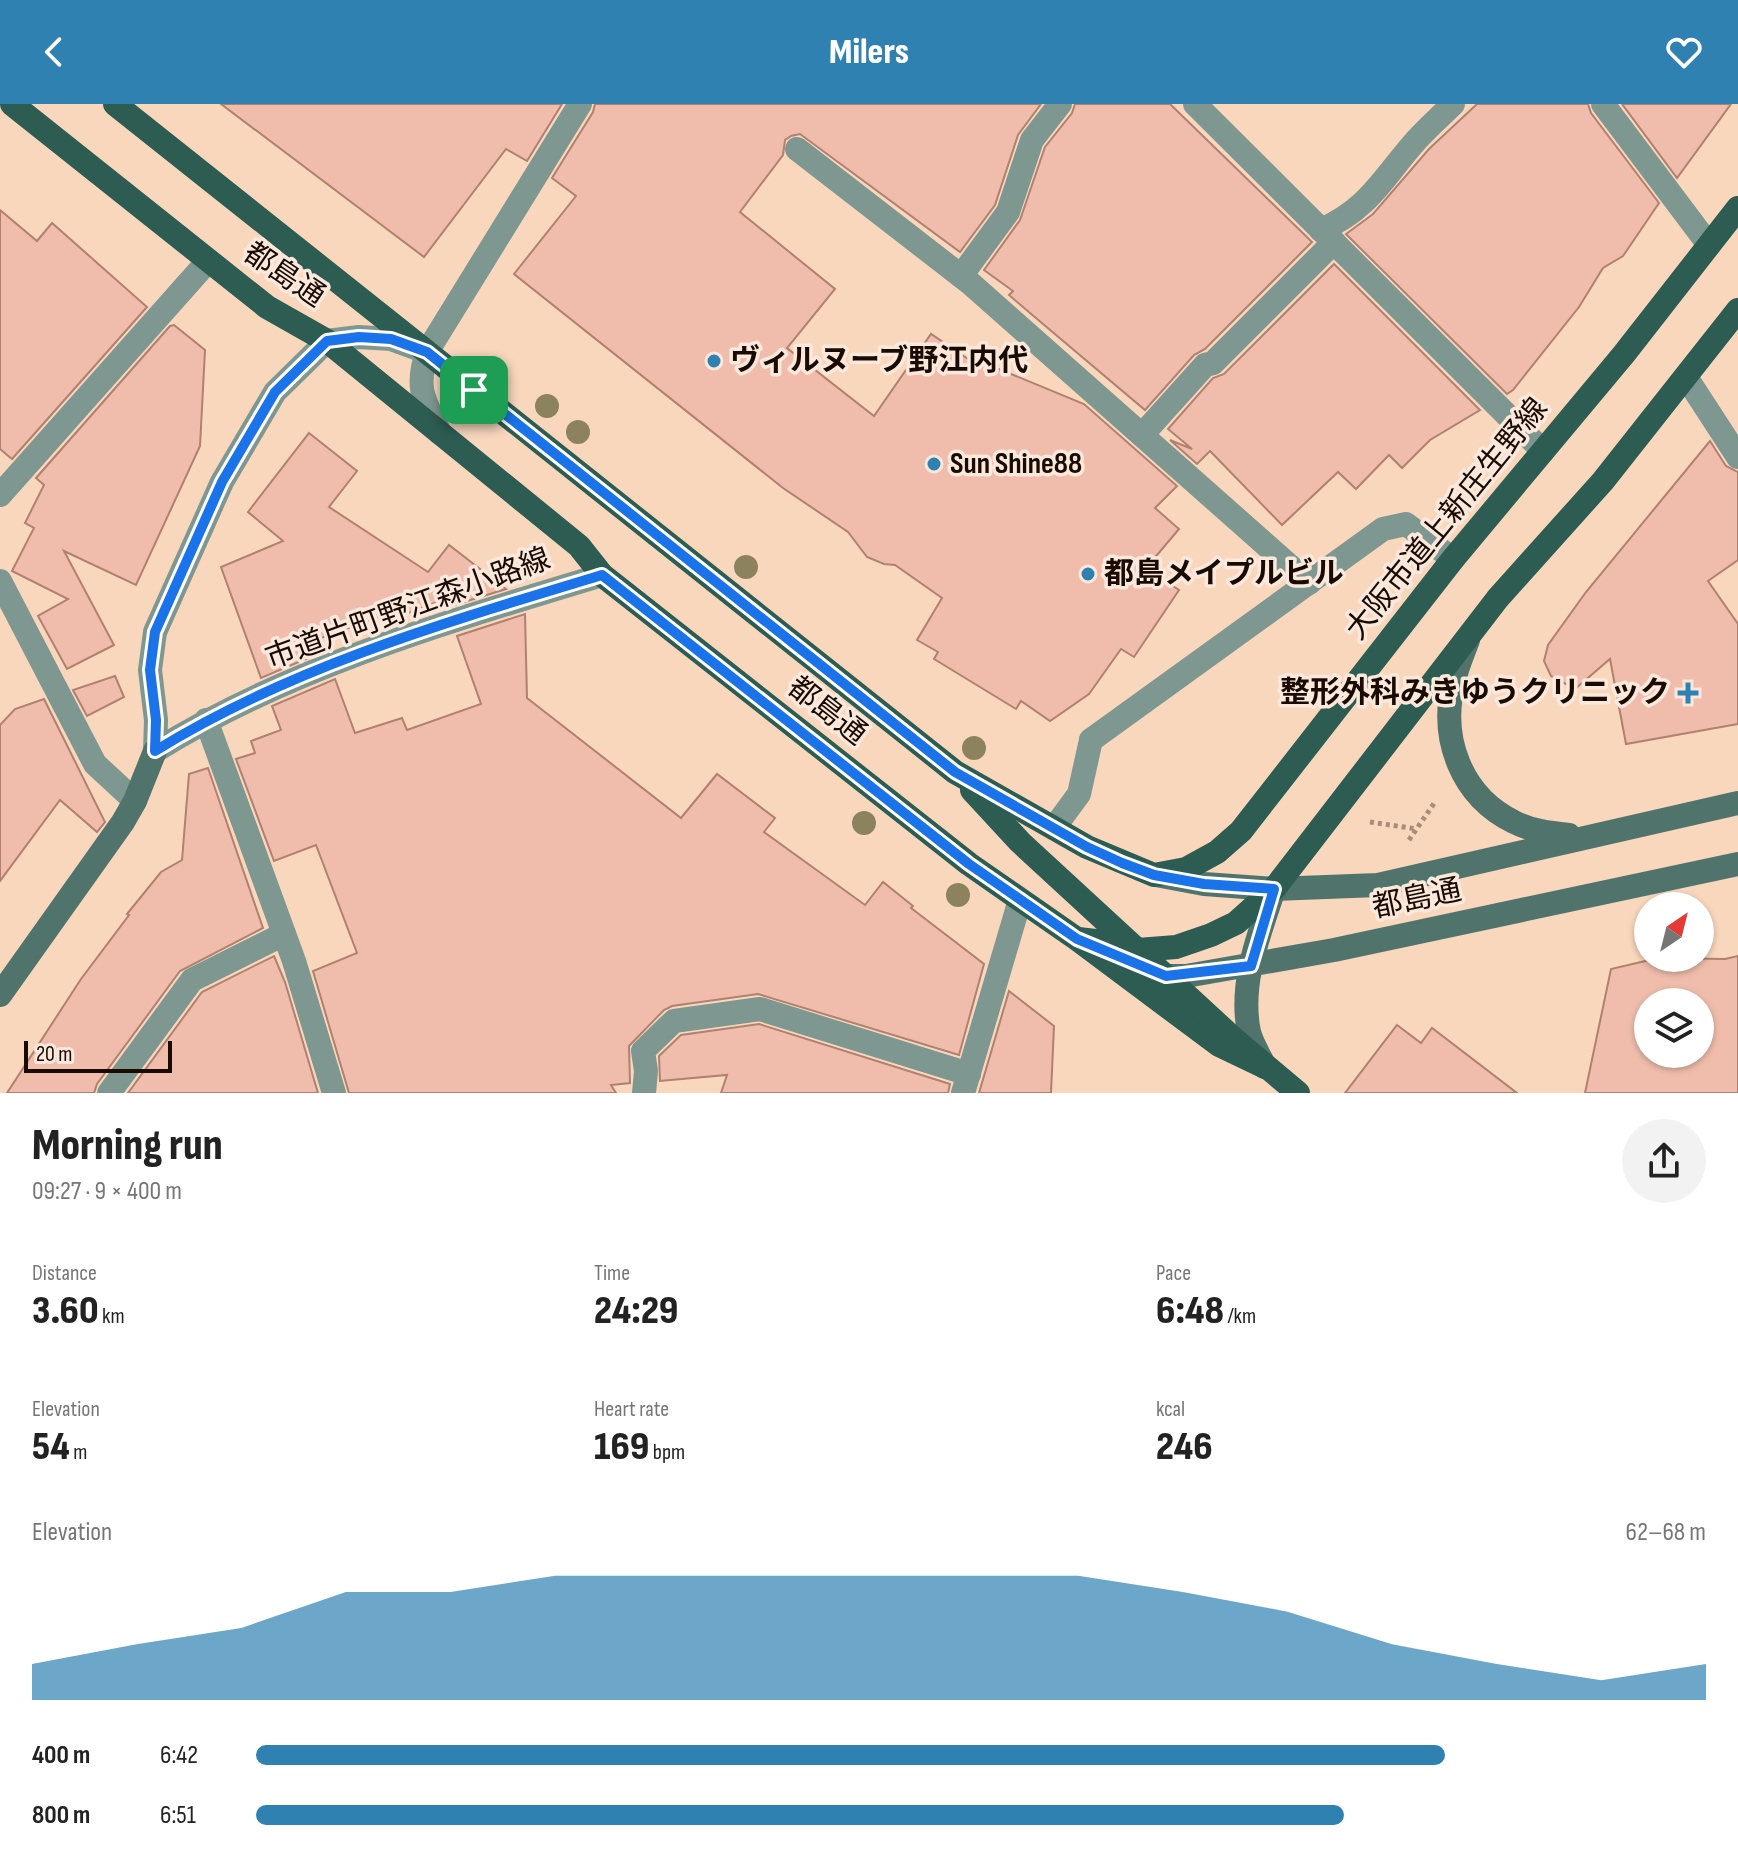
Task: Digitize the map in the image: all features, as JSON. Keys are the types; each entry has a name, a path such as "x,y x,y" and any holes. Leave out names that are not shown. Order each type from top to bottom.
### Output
{"main road":[{"name":"都島通","path":"12,104 267,307 327,341 579,546 602,575 969,864 1077,939"},
{"name":"都島通","path":"115,104 955,772 1087,847 1154,875"},
{"name":"大阪市道上新庄生野線","path":"1154,875 1186,869 1217,852 1241,831 1453,559 1624,354 1738,208"},
{"path":"1077,939 1130,945 1138,950 1176,947 1236,923 1274,889 1498,598 1603,481 1738,310"},
{"path":"955,772 1020,842 1265,1067 1298,1093"},
{"path":"1077,939 1219,1045 1265,1067"}],"street":[{"path":"440,433 424,399 420,375 427,352 580,104"},
{"path":"961,276 1008,212 1032,140 1060,104"},
{"path":"1195,104 1543,451"},
{"path":"1142,435 1205,365 1213,363 1340,221 1372,197 1413,143 1453,104"},
{"path":"1603,104 1709,245"},
{"path":"797,149 961,276 1309,583"},
{"path":"0,495 208,261"},
{"path":"0,995 135,801 155,751 156,720 150,670 153,641 161,614 222,482 268,402 327,341 359,337 391,339 427,352"},
{"path":"1686,377 1738,457"},
{"path":"1054,828 1079,794 1091,740 1383,529 1406,524 1453,559"},
{"name":"市道片町野江森小路線","path":"155,751 206,720 327,667 442,625 602,575"},
{"path":"0,581 95,764 135,801"},
{"path":"1470,634 1453,682 1449,715 1451,743 1460,770 1481,799 1516,823 1540,831 1585,837"},
{"path":"206,720 284,934 334,1093"},
{"name":"都島通","path":"1154,875 1204,884 1274,889 1378,885 1738,803"},
{"name":"都島通","path":"1077,939 1166,976 1251,966 1738,864"},
{"path":"1265,1067 1249,1035 1247,982 1274,889"},
{"path":"644,1093 646,1071 643,1051 674,1021 760,1009 966,1084 1020,900"},
{"path":"109,1093 192,980 284,934"}],"path":[{"path":"1365,821 1417,829 1442,792"}],"building":[{"path":"221,104 562,104 527,161 506,149 424,257"},
{"path":"595,104 1041,104 1018,135 995,205 960,252 800,134 785,140 783,155 740,212 835,289 787,348 874,416 931,334 971,361 977,360 1084,404 1177,486 1155,508 1179,529 1146,568 1179,590 1134,657 1121,649 1089,694 1050,721 1021,701 1016,709 934,659 938,652 917,640 942,598 895,565 867,557 848,532 783,488 514,274 576,196 552,178"},
{"path":"1075,104 1170,104 1312,242 1205,349 1194,355 1145,410 1009,295 1013,291 984,270 1020,220 1045,147 1072,113"},
{"path":"1477,104 1588,104 1591,113 1659,203 1623,256 1603,268 1579,307 1507,394 1346,234 1373,214 1429,149"},
{"path":"1622,104 1731,104 1677,178"},
{"path":"0,210 37,241 52,223 147,307 12,459 0,449"},
{"path":"1334,264 1480,410 1430,440 1402,468 1389,455 1356,489 1338,472 1282,525 1210,451 1197,464 1170,440 1192,449 1168,429 1213,378 1224,374"},
{"path":"174,325 205,350 200,446 136,585 64,551 114,645 67,669 38,616 68,599 12,571 34,528 25,523 44,485 36,478"},
{"path":"309,433 357,471 329,507 428,572 449,545 506,589 448,607 445,599 390,620 398,610 321,638 325,651 261,678 221,567 283,541 248,512"},
{"path":"1710,441 1726,466 1738,472 1738,560 1708,581 1738,624 1738,724 1626,744 1610,659 1575,689 1551,676 1544,661 1548,645 1586,592"},
{"path":"525,614 527,698 681,818 717,774 775,818 764,832 865,905 883,882 913,906 911,908 984,964 959,1055 758,994 672,1006 664,1010 629,1046 630,1083 611,1085 616,1093 349,1093 313,971 357,953 316,845 274,861 236,759 255,753 251,741 281,730 272,706 335,679 355,733 402,718 407,730 481,704 457,636"},
{"path":"115,676 124,697 87,716 73,690"},
{"path":"44,699 105,822 97,832 60,800 0,881 0,725 15,709"},
{"path":"208,768 263,928 180,971 97,1084 94,1093 7,1093 127,914 161,872 182,860 189,774"},
{"path":"274,956 285,982 318,1093 128,1093 202,992"},
{"path":"1738,956 1738,1093 1585,1093 1611,969 1634,964 1634,972 1714,972 1714,959"},
{"path":"1009,991 1054,1026 1051,1093 979,1093"},
{"path":"759,1024 950,1084 948,1093 721,1093 727,1075 660,1081 659,1056 681,1035"},
{"path":"1397,1025 1421,1043 1432,1028 1517,1093 1345,1093"}],"place":[{"name":"ヴィルヌーブ野江内代","path":"714,361"},
{"name":"Sun Shine88","path":"934,464"},
{"name":"都島メイプルビル","path":"1088,574"},
{"name":"整形外科みきゆうクリニック","path":"1688,693"}],"route":[{"path":"359,337 391,339 427,352 474,390 955,772 1087,847 1154,875 1204,884 1274,889 1251,966 1166,976 1126,962 1077,939 969,864 602,575 442,625 327,667 206,720 155,751 156,720 150,670 151,649 161,614 222,482 275,392 327,341 359,337"}]}
